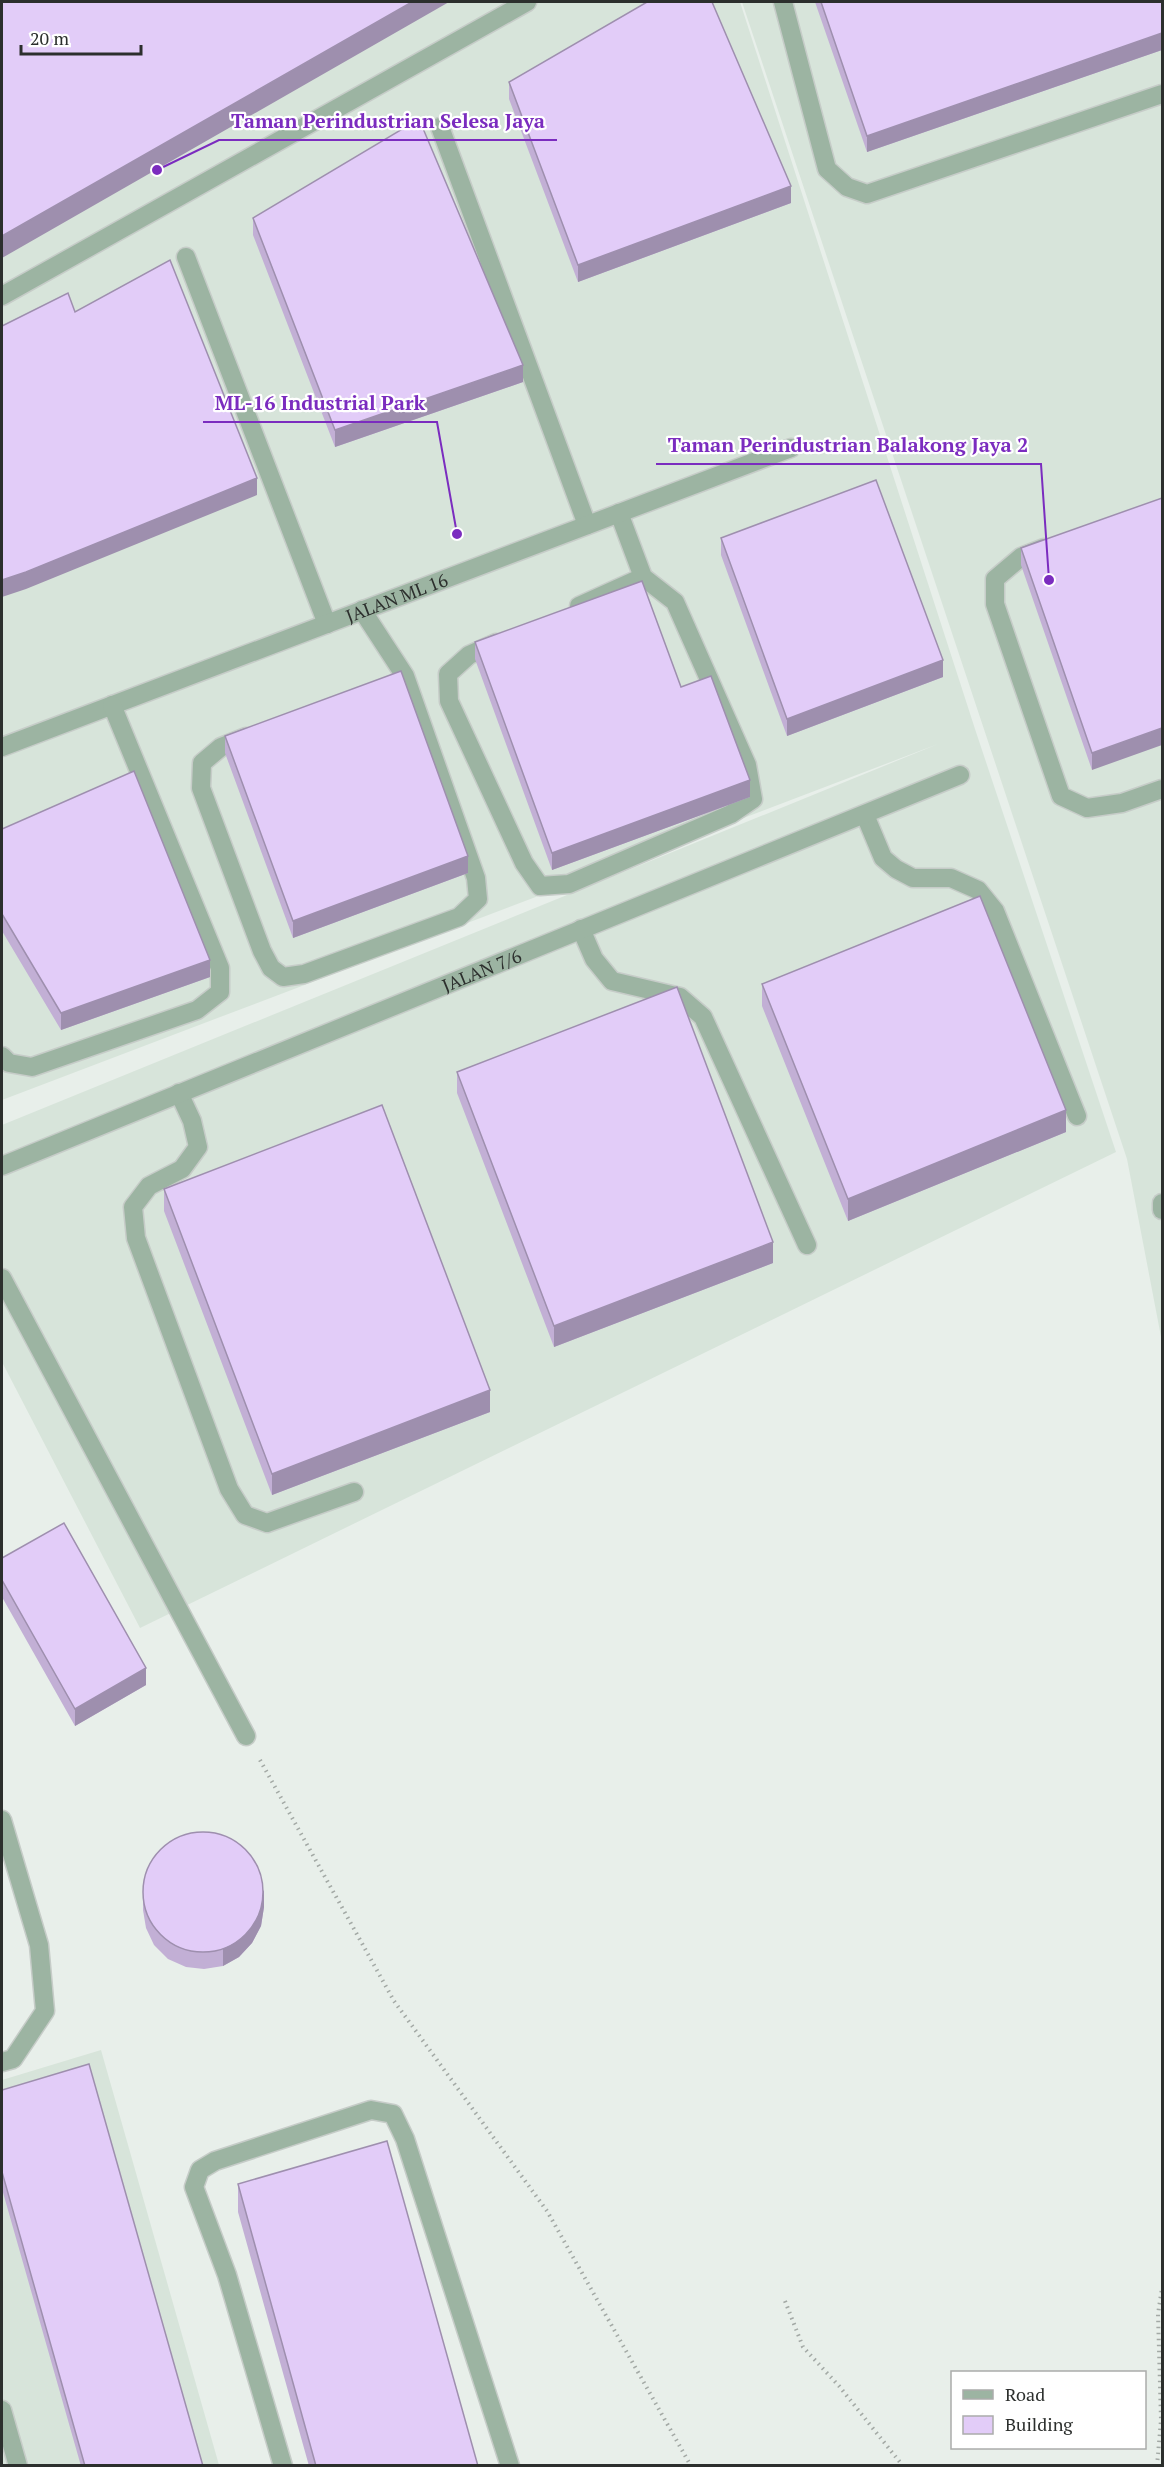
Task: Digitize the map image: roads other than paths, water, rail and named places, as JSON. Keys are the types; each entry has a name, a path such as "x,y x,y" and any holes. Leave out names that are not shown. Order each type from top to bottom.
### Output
{"street":[{"path":"2,296 527,2"},
{"path":"783,2 828,169 847,187 867,194 1162,94"},
{"path":"440,127 587,525"},
{"path":"186,257 327,624"},
{"name":"JALAN ML 16","path":"2,747 791,448"},
{"path":"513,635 469,655 448,674 449,701 524,863 540,886 568,884 731,814 753,799 747,765 675,602 643,577 619,513"},
{"path":"1064,542 1020,557 995,579 995,604 1060,796 1087,808 1122,803 1162,789"},
{"path":"567,611 643,577"},
{"path":"264,730 221,747 202,763 201,788 262,951 271,968 283,977 304,974 459,917 478,899 476,878 405,676 362,610"},
{"path":"383,685 405,676"},
{"path":"2,1056 9,1063 32,1068 196,1010 220,992 220,968 136,782 112,705"},
{"name":"JALAN 7/6","path":"2,1166 960,775"},
{"path":"865,814 884,858 896,869 913,878 951,878 978,890 995,911 1077,1116"},
{"path":"581,929 594,959 612,981 680,997 703,1017 807,1245"},
{"path":"179,1093 192,1121 198,1147 182,1168 149,1186 133,1207 136,1238 229,1489 245,1515 267,1523 354,1492"},
{"path":"1162,1203 1162,1210"},
{"path":"2,1278 246,1736"},
{"path":"2,1820 39,1945 45,2011 7,2060"},
{"path":"283,2466 226,2275 194,2187 200,2170 215,2161 371,2110 393,2114 405,2139 510,2466"},
{"path":"2,2410 18,2466"}],"place":[{"name":"Taman Perindustrian Selesa Jaya","path":"157,170"},
{"name":"ML-16 Industrial Park","path":"457,534"},
{"name":"Taman Perindustrian Balakong Jaya 2","path":"1049,580"}]}
